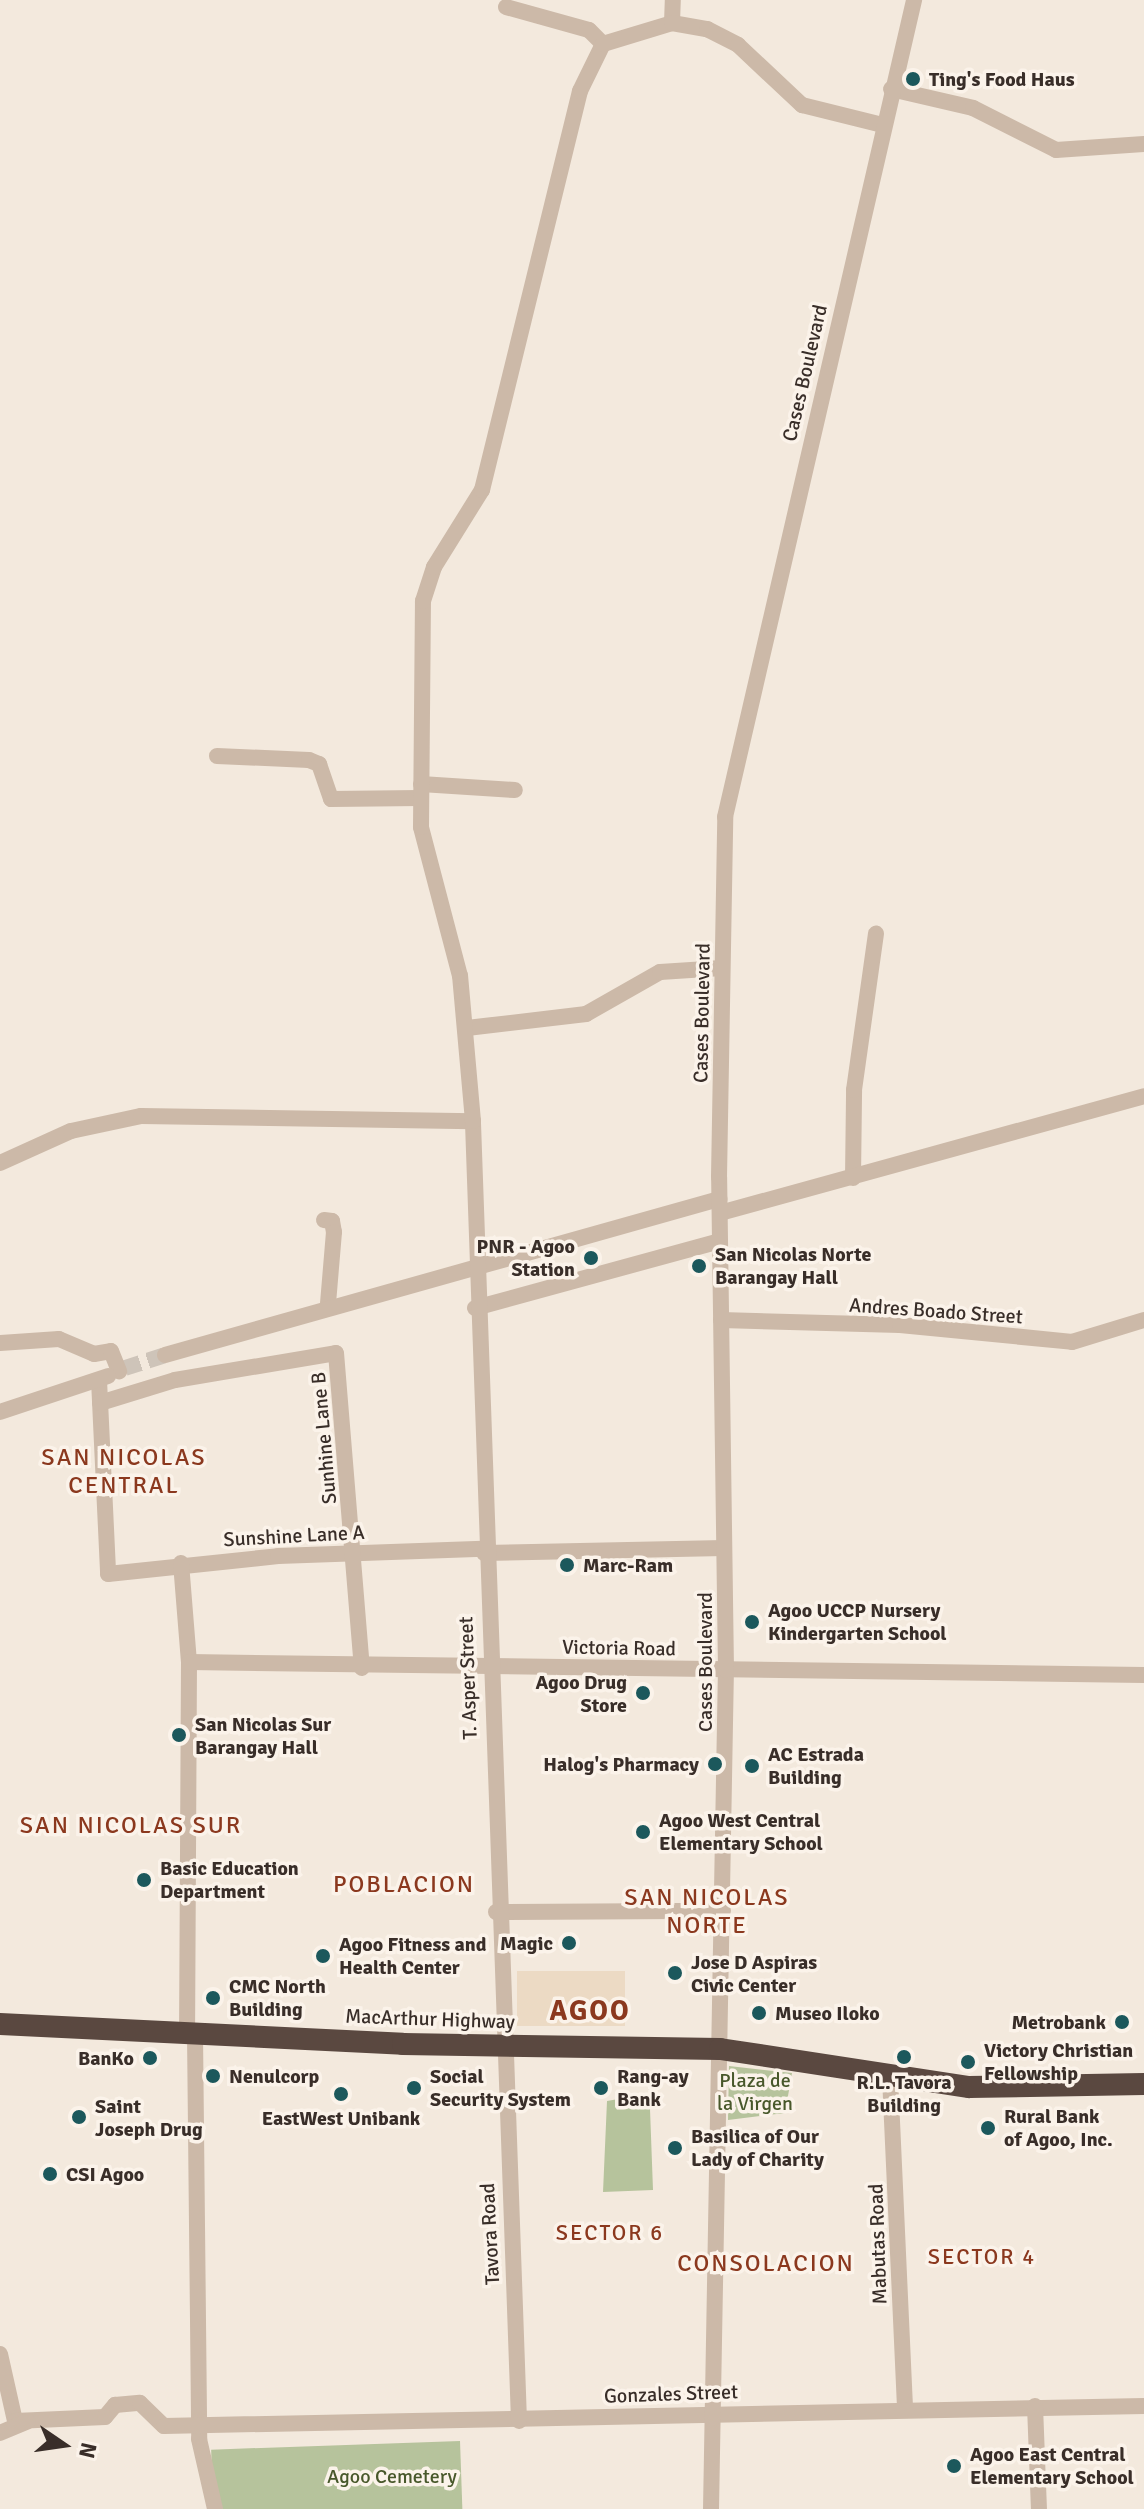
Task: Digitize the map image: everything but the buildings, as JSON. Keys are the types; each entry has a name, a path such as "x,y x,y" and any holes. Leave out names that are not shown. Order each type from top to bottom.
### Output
{"highway":[{"name":"MacArthur Highway","path":"0,2024 502,2046 720,2049 969,2087 1144,2084"}],"street":[{"path":"672,23 673,0"},
{"name":"Cases Boulevard","path":"711,2509 726,1670 720,1241 722,968 732,772 882,125 914,0"},
{"path":"506,7 589,30 603,44 672,23 724,36 802,105 882,125"},
{"name":"T. Asper Street","path":"502,2046 475,1308 473,1121 467,1028 420,791 427,581 482,490 580,91 603,44"},
{"path":"891,89 973,108 1056,150 1144,144"},
{"path":"217,756 309,760 319,764 331,799 420,791 515,790"},
{"path":"853,1178 854,1090 876,934"},
{"path":"467,1028 586,1014 660,972 722,968"},
{"path":"165,1355 328,1303 474,1262 853,1178 1144,1096"},
{"path":"0,1163 71,1131 141,1116 473,1121"},
{"path":"324,1220 332,1221 334,1232 328,1303"},
{"path":"475,1308 720,1241"},
{"name":"Andres Boado Street","path":"721,1320 900,1325 1072,1342 1144,1320"},
{"path":"0,1343 59,1339 94,1354 111,1351 122,1370 0,1412"},
{"name":"Sunhine Lane B","path":"100,1403 329,1348 338,1368 362,1668"},
{"path":"99,1380 100,1403"},
{"name":"Sunshine Lane A","path":"100,1403 108,1574 181,1563 355,1553 724,1548"},
{"path":"181,1563 189,1662 191,2034 199,2422 215,2509"},
{"name":"Victoria Road","path":"189,1662 362,1668 487,1666 1144,1675"},
{"path":"496,1912 723,1911"},
{"name":"Tavora Road","path":"502,2046 519,2421"},
{"name":"Mabutas Road","path":"890,2077 905,2409"},
{"path":"0,2354 10,2416 28,2421"},
{"name":"Gonzales Street","path":"28,2421 105,2417 115,2405 140,2403 160,2425 199,2422 519,2421 713,2411 1144,2406"},
{"path":"1035,2406 1039,2509"},
{"path":"0,2433 28,2421"}],"green space":[{"name":"Plaza de la Virgen","path":"729,2066 792,2073 785,2113 728,2120"},
{"path":"641,2095 641,2109 650,2109 653,2190 603,2192 607,2101"},
{"name":"Agoo Cemetery","path":"460,2441 462,2509 213,2509 211,2450"}],"shaded area":[{"path":"517,1971 625,1971 625,2026 517,2026"}],"tunnel":[{"path":"125,1368 165,1355"}],"place":[{"name":"Ting's Food Haus","path":"913,79"},
{"name":"PNR - Agoo Station","path":"591,1258"},
{"name":"San Nicolas Norte Barangay Hall","path":"699,1266"},
{"name":"Marc-Ram","path":"567,1565"},
{"name":"Agoo UCCP Nursery Kindergarten School","path":"752,1622"},
{"name":"Agoo Drug Store","path":"643,1693"},
{"name":"San Nicolas Sur Barangay Hall","path":"179,1735"},
{"name":"Halog's Pharmacy","path":"715,1764"},
{"name":"AC Estrada Building","path":"752,1766"},
{"name":"Agoo West Central Elementary School","path":"643,1832"},
{"name":"Basic Education Department","path":"144,1880"},
{"name":"Magic","path":"569,1943"},
{"name":"Agoo Fitness and Health Center","path":"323,1956"},
{"name":"Jose D Aspiras Civic Center","path":"675,1973"},
{"name":"CMC North Building","path":"213,1998"},
{"name":"Museo Iloko","path":"759,2013"},
{"name":"Metrobank","path":"1122,2022"},
{"name":"R.L. Tavora Building","path":"904,2057"},
{"name":"BanKo","path":"150,2058"},
{"name":"Victory Christian Fellowship","path":"968,2062"},
{"name":"Nenulcorp","path":"213,2076"},
{"name":"Social Security System","path":"414,2088"},
{"name":"Rang-ay Bank","path":"601,2088"},
{"name":"EastWest Unibank","path":"341,2094"},
{"name":"Saint Joseph Drug","path":"79,2117"},
{"name":"Rural Bank of Agoo, Inc.","path":"988,2128"},
{"name":"Basilica of Our Lady of Charity","path":"675,2148"},
{"name":"CSI Agoo","path":"50,2174"},
{"name":"Agoo East Central Elementary School","path":"954,2466"}],"district":[{"name":"SAN NICOLAS CENTRAL","path":"124,1472"},
{"name":"SAN NICOLAS SUR","path":"131,1826"},
{"name":"POBLACION","path":"404,1885"},
{"name":"SAN NICOLAS NORTE","path":"707,1912"},
{"name":"AGOO","path":"590,2011"},
{"name":"SECTOR 6","path":"610,2233"},
{"name":"SECTOR 4","path":"982,2257"},
{"name":"CONSOLACION","path":"766,2264"}]}
